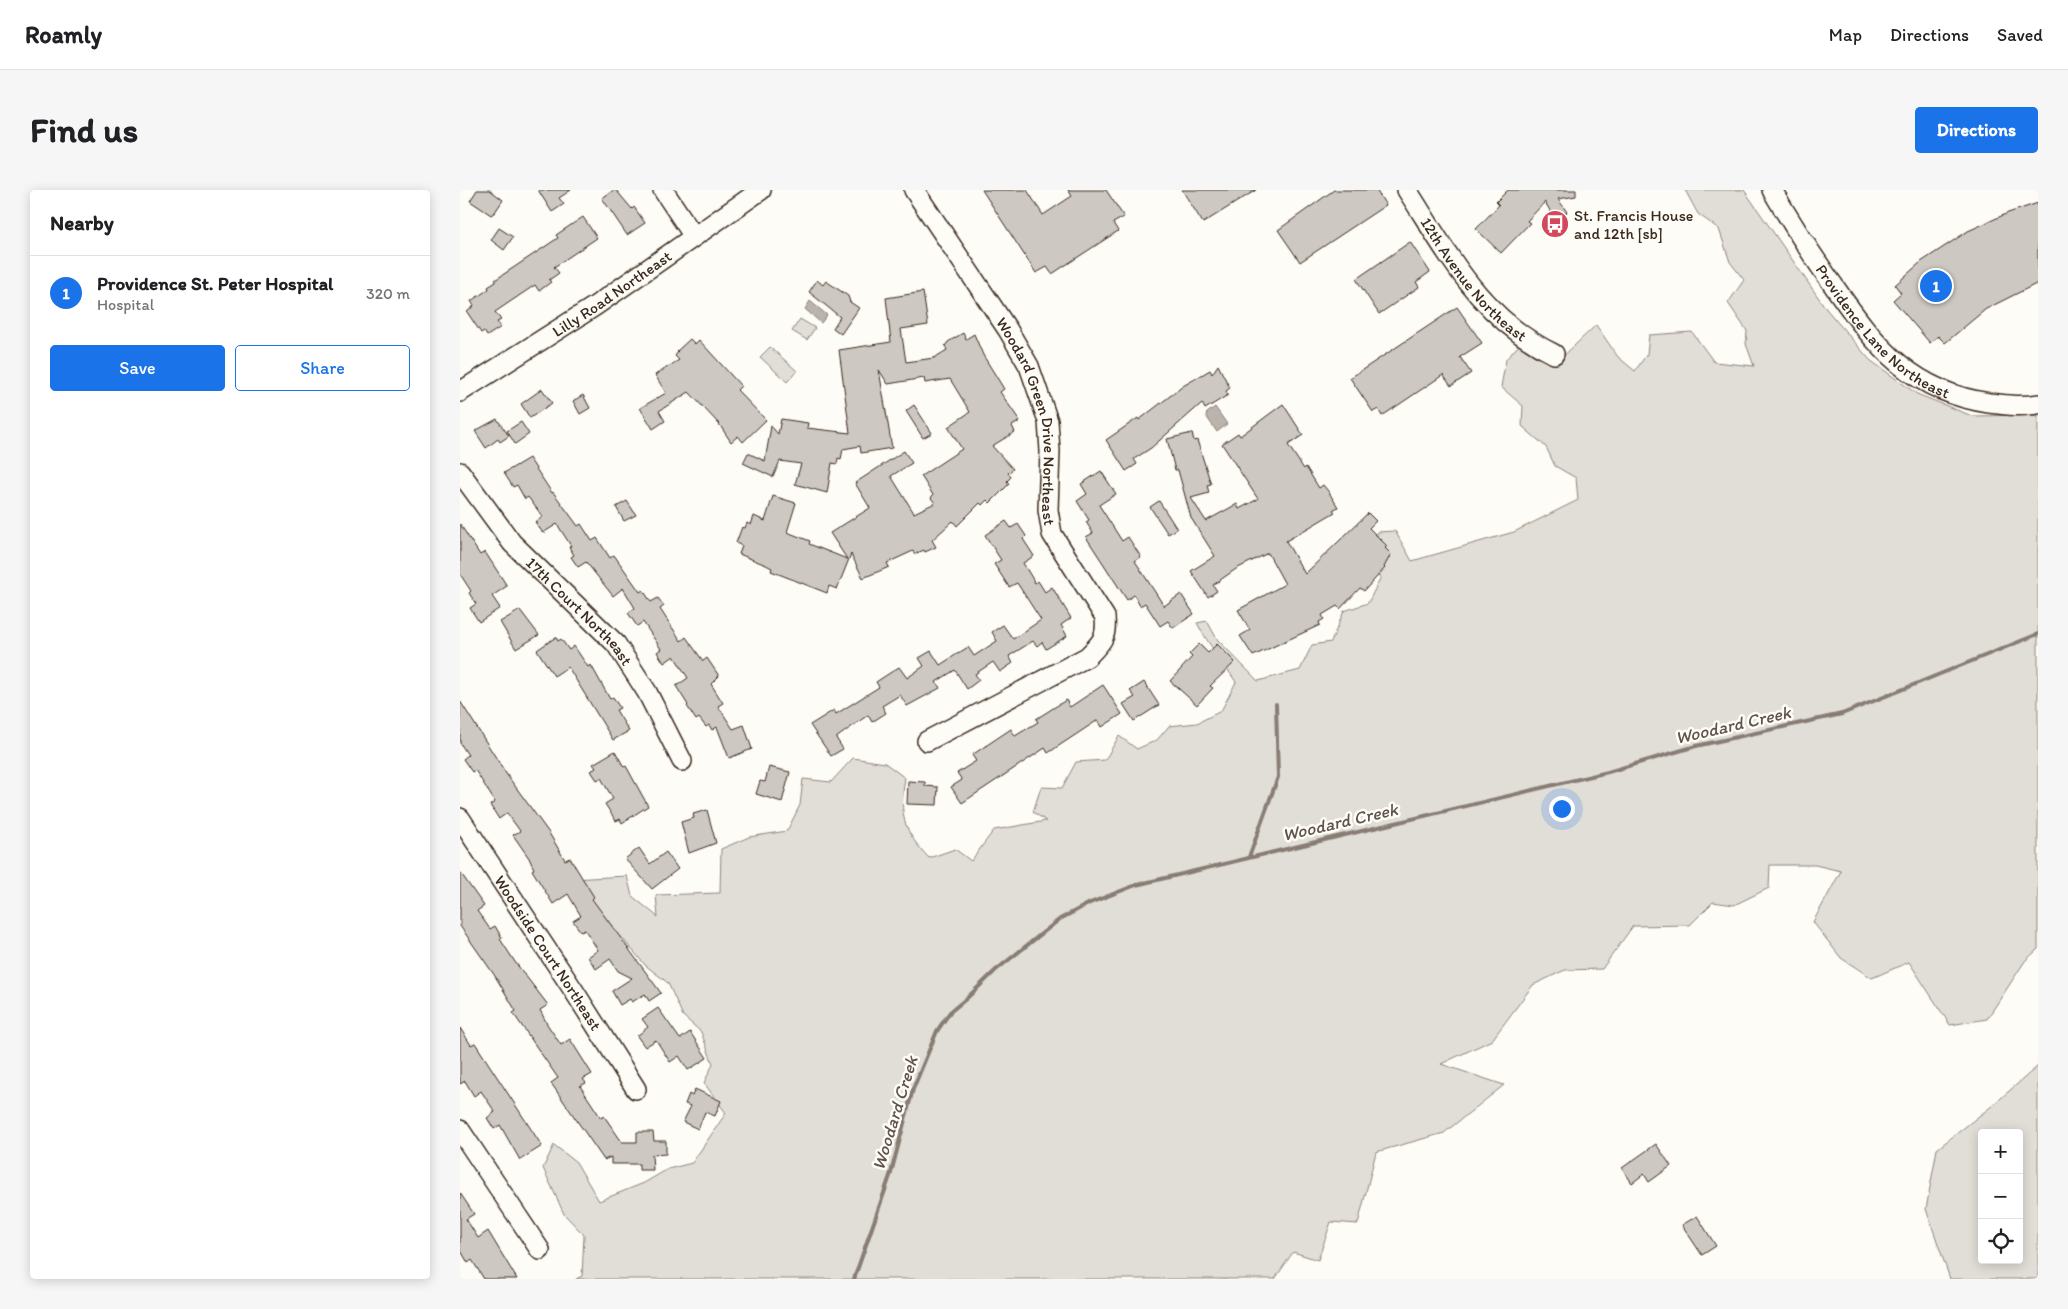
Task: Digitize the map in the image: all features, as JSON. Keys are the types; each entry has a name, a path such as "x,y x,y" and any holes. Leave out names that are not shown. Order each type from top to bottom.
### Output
{"street":[{"path":"663,190 693,235"},
{"name":"Lilly Road Northeast","path":"460,392 595,306 693,235 761,190"},
{"name":"Woodard Green Drive Northeast","path":"914,190 1008,330 1029,366 1048,421 1050,451 1048,510 1052,534 1105,617 1106,625 1106,634 1087,657 928,741"},
{"name":"12th Avenue Northeast","path":"1407,190 1464,279 1493,312 1522,336 1554,354"},
{"name":"Providence Lane Northeast","path":"1772,190 1803,242 1867,333 1883,351 1906,371 1930,386 1964,399 2020,407 2038,404"},
{"name":"17th Court Northeast","path":"460,472 512,543 616,644 647,692 682,761"},
{"name":"Woodside Court Northeast","path":"460,818 636,1089"},
{"path":"460,1130 540,1250"}],"shaded area":[{"path":"1685,190 1744,190 1827,310 1870,360 1917,394 1972,416 2038,415 2038,949 2025,961 1987,1019 1950,1025 1909,962 1872,978 1841,958 1813,922 1841,871 1815,865 1770,865 1769,888 1734,905 1713,902 1690,925 1633,926 1602,969 1565,970 1533,985 1492,1040 1441,1064 1504,1085 1444,1133 1376,1152 1358,1224 1331,1222 1318,1260 1293,1252 1275,1279 576,1279 582,1276 584,1235 564,1214 543,1168 554,1145 576,1162 599,1201 644,1183 668,1169 692,1163 726,1113 704,1083 713,1064 701,1032 683,1016 668,983 645,965 572,879 627,876 632,896 658,917 656,895 720,893 721,849 749,837 787,831 800,805 803,779 831,782 853,758 885,763 905,778 903,812 905,822 913,839 929,858 955,849 971,861 994,830 1046,821 1033,812 1041,787 1062,788 1076,762 1105,760 1119,736 1137,749 1157,740 1169,726 1197,723 1221,711 1236,682 1197,623 1207,621 1217,639 1258,681 1300,670 1312,645 1331,642 1344,611 1368,603 1380,579 1377,532 1395,531 1412,561 1514,532 1578,500 1576,478 1555,466 1546,447 1522,426 1523,406 1501,387 1506,359 1522,342 1556,363 1596,325 1618,357 1635,371 1647,354 1649,335 1692,332 1714,362 1754,366 1746,344 1747,331 1728,303 1744,280 1730,262 1719,229 1698,214"},
{"path":"810,301 827,315 821,323 805,309"},
{"path":"800,319 815,328 807,340 792,331"},
{"path":"770,347 797,371 787,382 760,357"},
{"path":"1215,407 1227,424 1217,432 1206,416"},
{"path":"2038,1066 2038,1279 1950,1279 1926,1209 1937,1149 1993,1105"}],"building":[{"path":"477,190 490,190 503,200 491,215 470,201"},
{"path":"538,190 571,190 559,198 564,204 552,212"},
{"path":"614,190 632,209 634,207 645,223 627,235 602,198"},
{"path":"982,190 1027,190 1043,215 1072,196 1068,190 1106,190 1124,217 1113,223 1118,231 1052,274 1047,267 1036,273"},
{"path":"1182,190 1256,190 1203,223"},
{"path":"1334,190 1376,190 1386,205 1300,262 1278,230"},
{"path":"1508,190 1576,190 1576,196 1558,199 1567,212 1555,219 1545,202 1527,221 1530,223 1501,253 1476,229 1499,205 1496,202"},
{"path":"2038,203 2038,283 1986,309 1945,343 1938,336 1930,343 1893,300 1901,293 1895,285 1921,262 1968,231 2008,213"},
{"path":"583,217 597,238 554,267 559,273 539,291 535,285 495,312 501,320 497,322 501,327 487,336 484,331 481,333 467,312 474,306 471,301 489,289 488,287 496,282 495,280 558,238 556,235"},
{"path":"499,228 513,237 504,250 491,240"},
{"path":"1410,242 1430,272 1416,282 1419,287 1379,314 1356,279"},
{"path":"817,280 823,285 826,281 848,296 850,302 859,308 841,334 833,328 840,317 809,292"},
{"path":"923,292 928,325 901,329 906,362 934,358 947,350 945,346 948,342 963,333 966,339 974,334 983,355 1004,389 1000,392 1020,421 1012,426 1015,432 992,446 1013,469 1008,473 1011,477 1007,481 1009,484 990,503 987,500 982,505 980,503 957,526 953,521 932,540 936,547 925,552 924,550 915,554 913,551 887,563 889,567 863,578 851,554 837,589 829,586 827,593 771,571 772,568 739,554 742,546 736,543 742,527 745,528 747,523 751,525 754,516 765,521 773,496 796,503 787,532 810,541 809,544 847,559 830,533 870,508 855,483 904,451 912,463 891,476 914,513 935,503 931,498 933,495 921,476 962,449 948,427 970,412 950,379 925,383 924,378 888,384 879,370 892,448 861,453 860,446 843,449 841,459 838,458 837,464 832,463 827,493 795,484 801,464 780,461 773,477 743,463 748,453 765,461 771,426 778,434 781,419 808,423 807,428 850,433 839,350 891,342 886,298"},
{"path":"1457,307 1482,343 1460,357 1471,373 1451,386 1443,375 1382,416 1378,409 1373,412 1350,378"},
{"path":"690,339 695,344 699,340 741,386 737,390 766,420 743,442 738,436 731,442 719,424 689,392 659,411 665,421 653,429 640,408 666,393 655,375 679,360 675,356 677,351"},
{"path":"1218,365 1230,388 1226,391 1228,395 1205,409 1202,403 1151,448 1134,459 1137,464 1126,471 1106,440 1138,418 1139,420 1183,386 1210,370 1212,374"},
{"path":"542,389 552,403 530,418 521,404"},
{"path":"583,395 590,408 580,414 573,401"},
{"path":"1283,404 1303,435 1288,445 1304,469 1306,467 1319,488 1323,485 1338,507 1333,510 1335,512 1286,541 1305,574 1368,513 1376,521 1369,528 1387,546 1385,548 1391,554 1385,568 1364,591 1360,588 1340,609 1337,606 1322,615 1324,619 1319,622 1320,625 1253,656 1240,636 1250,630 1238,610 1285,584 1268,553 1236,569 1213,585 1217,591 1208,597 1191,571 1215,556 1191,518 1178,470 1175,470 1167,439 1192,433 1194,441 1197,440 1211,484 1207,485 1209,493 1191,498 1206,521 1237,504 1239,509 1258,499 1222,444 1238,433 1240,436"},
{"path":"914,405 932,433 923,438 906,411"},
{"path":"497,419 509,436 500,442 498,439 486,448 475,431"},
{"path":"521,422 529,434 515,444 507,431"},
{"path":"529,458 552,493 578,526 581,524 592,541 597,538 610,558 614,555 640,592 643,590 651,602 658,598 664,606 660,609 681,641 686,637 703,661 707,658 719,676 711,684 723,703 718,706 733,729 744,725 752,749 729,758 717,727 712,730 709,725 706,727 699,718 696,720 676,686 688,678 674,656 664,663 657,652 661,649 643,622 637,626 628,613 635,608 623,588 613,596 586,562 578,567 571,557 574,555 569,547 571,546 557,524 543,533 535,522 543,517 528,497 525,499 517,485 513,487 504,473"},
{"path":"1101,471 1116,494 1099,505 1122,541 1128,537 1141,557 1135,561 1164,606 1181,594 1194,614 1173,628 1168,621 1160,626 1145,603 1140,606 1134,595 1127,600 1086,537 1093,533 1086,522 1089,520 1077,501 1087,494 1081,484"},
{"path":"627,501 636,515 624,521 616,507"},
{"path":"1159,501 1177,529 1168,534 1150,507"},
{"path":"1006,521 1011,528 1018,524 1026,536 1023,539 1034,556 1023,563 1035,583 1038,581 1045,592 1052,587 1071,618 1061,625 1067,636 1046,649 1042,642 1037,646 1033,641 1009,656 1013,663 1000,672 993,662 975,674 979,680 967,689 955,670 936,682 940,688 907,706 900,695 882,706 886,713 872,722 868,715 836,738 843,749 831,756 810,725 834,710 836,714 879,687 876,682 899,667 907,678 924,666 919,658 931,651 940,665 968,647 974,656 997,641 992,632 1003,625 1013,639 1041,620 1017,583 1009,587 994,564 1001,560 985,535"},
{"path":"460,524 480,555 485,552 507,586 492,596 500,608 479,622 470,608 476,604 469,593 471,591 460,574"},
{"path":"520,610 539,635 516,649 500,622"},
{"path":"556,637 558,641 561,639 569,650 574,646 588,667 591,665 610,699 613,697 620,708 616,710 629,731 613,740 568,667 554,676 537,650"},
{"path":"1199,644 1208,653 1217,644 1235,662 1210,686 1213,688 1197,705 1170,681 1192,657 1189,654"},
{"path":"1144,682 1159,705 1134,721 1123,704 1135,697 1130,691"},
{"path":"1103,685 1122,714 1102,727 1098,720 1048,753 1045,748 962,803 951,787 962,780 957,773 976,761 972,755 1011,729 1015,736 1038,722 1036,719 1066,700 1070,707"},
{"path":"460,701 507,775 549,833 565,860 570,858 594,897 592,899 661,993 649,1001 645,994 632,1002 630,999 620,1005 612,991 632,978 618,971 610,959 596,969 588,957 598,950 585,930 581,932 573,921 581,916 568,894 553,904 532,870 534,869 529,858 513,835 520,831 507,813 499,819 490,805 495,802 475,770 472,772 463,759 468,755 460,743"},
{"path":"615,751 624,767 626,766 648,806 622,823 620,819 616,821 605,804 613,799 601,778 597,780 591,771 596,768 593,764"},
{"path":"769,767 790,772 782,802 756,794 760,781 765,782"},
{"path":"908,781 925,782 925,786 938,787 937,805 907,804"},
{"path":"707,810 716,843 689,853 681,822 694,818 693,814"},
{"path":"639,848 650,864 666,852 678,869 652,889 625,859"},
{"path":"460,872 484,906 477,911 490,929 495,926 502,938 500,939 515,962 548,1005 540,1010 547,1024 561,1045 570,1039 592,1074 583,1079 586,1083 580,1086 601,1118 604,1116 622,1142 637,1142 637,1132 653,1132 654,1141 666,1141 666,1154 652,1155 653,1170 639,1170 639,1164 611,1164 611,1157 604,1160 551,1083 558,1078 513,1013 516,1011 495,976 460,926"},
{"path":"658,1008 680,1039 690,1032 707,1058 688,1070 679,1056 670,1062 656,1040 645,1047 637,1036 648,1027 642,1019"},
{"path":"460,1028 471,1045 475,1043 542,1146 520,1160 500,1125 494,1129 487,1118 495,1112 481,1091 474,1096 465,1081 460,1084"},
{"path":"695,1089 721,1101 715,1116 705,1112 698,1129 683,1122 691,1106 685,1104 689,1094 692,1096"},
{"path":"1656,1144 1671,1166 1649,1182 1644,1174 1632,1183 1622,1168"},
{"path":"460,1193 474,1214 466,1219 478,1238 488,1231 517,1279 484,1279 472,1260 468,1263 460,1249"},
{"path":"1697,1216 1716,1246 1702,1255 1682,1225"}],"waterway":[{"name":"Woodard Creek","path":"854,1279 891,1173 913,1089 937,1031 950,1012 996,970 1060,919 1090,903 1136,885 1608,772 1696,746 1842,714 2038,634"},
{"path":"1249,857 1278,777 1276,704"}],"place":[{"name":"St. Francis House and 12th [sb]","path":"1555,224"},
{"name":"Providence St. Peter Hospital","path":"1936,286"}]}
